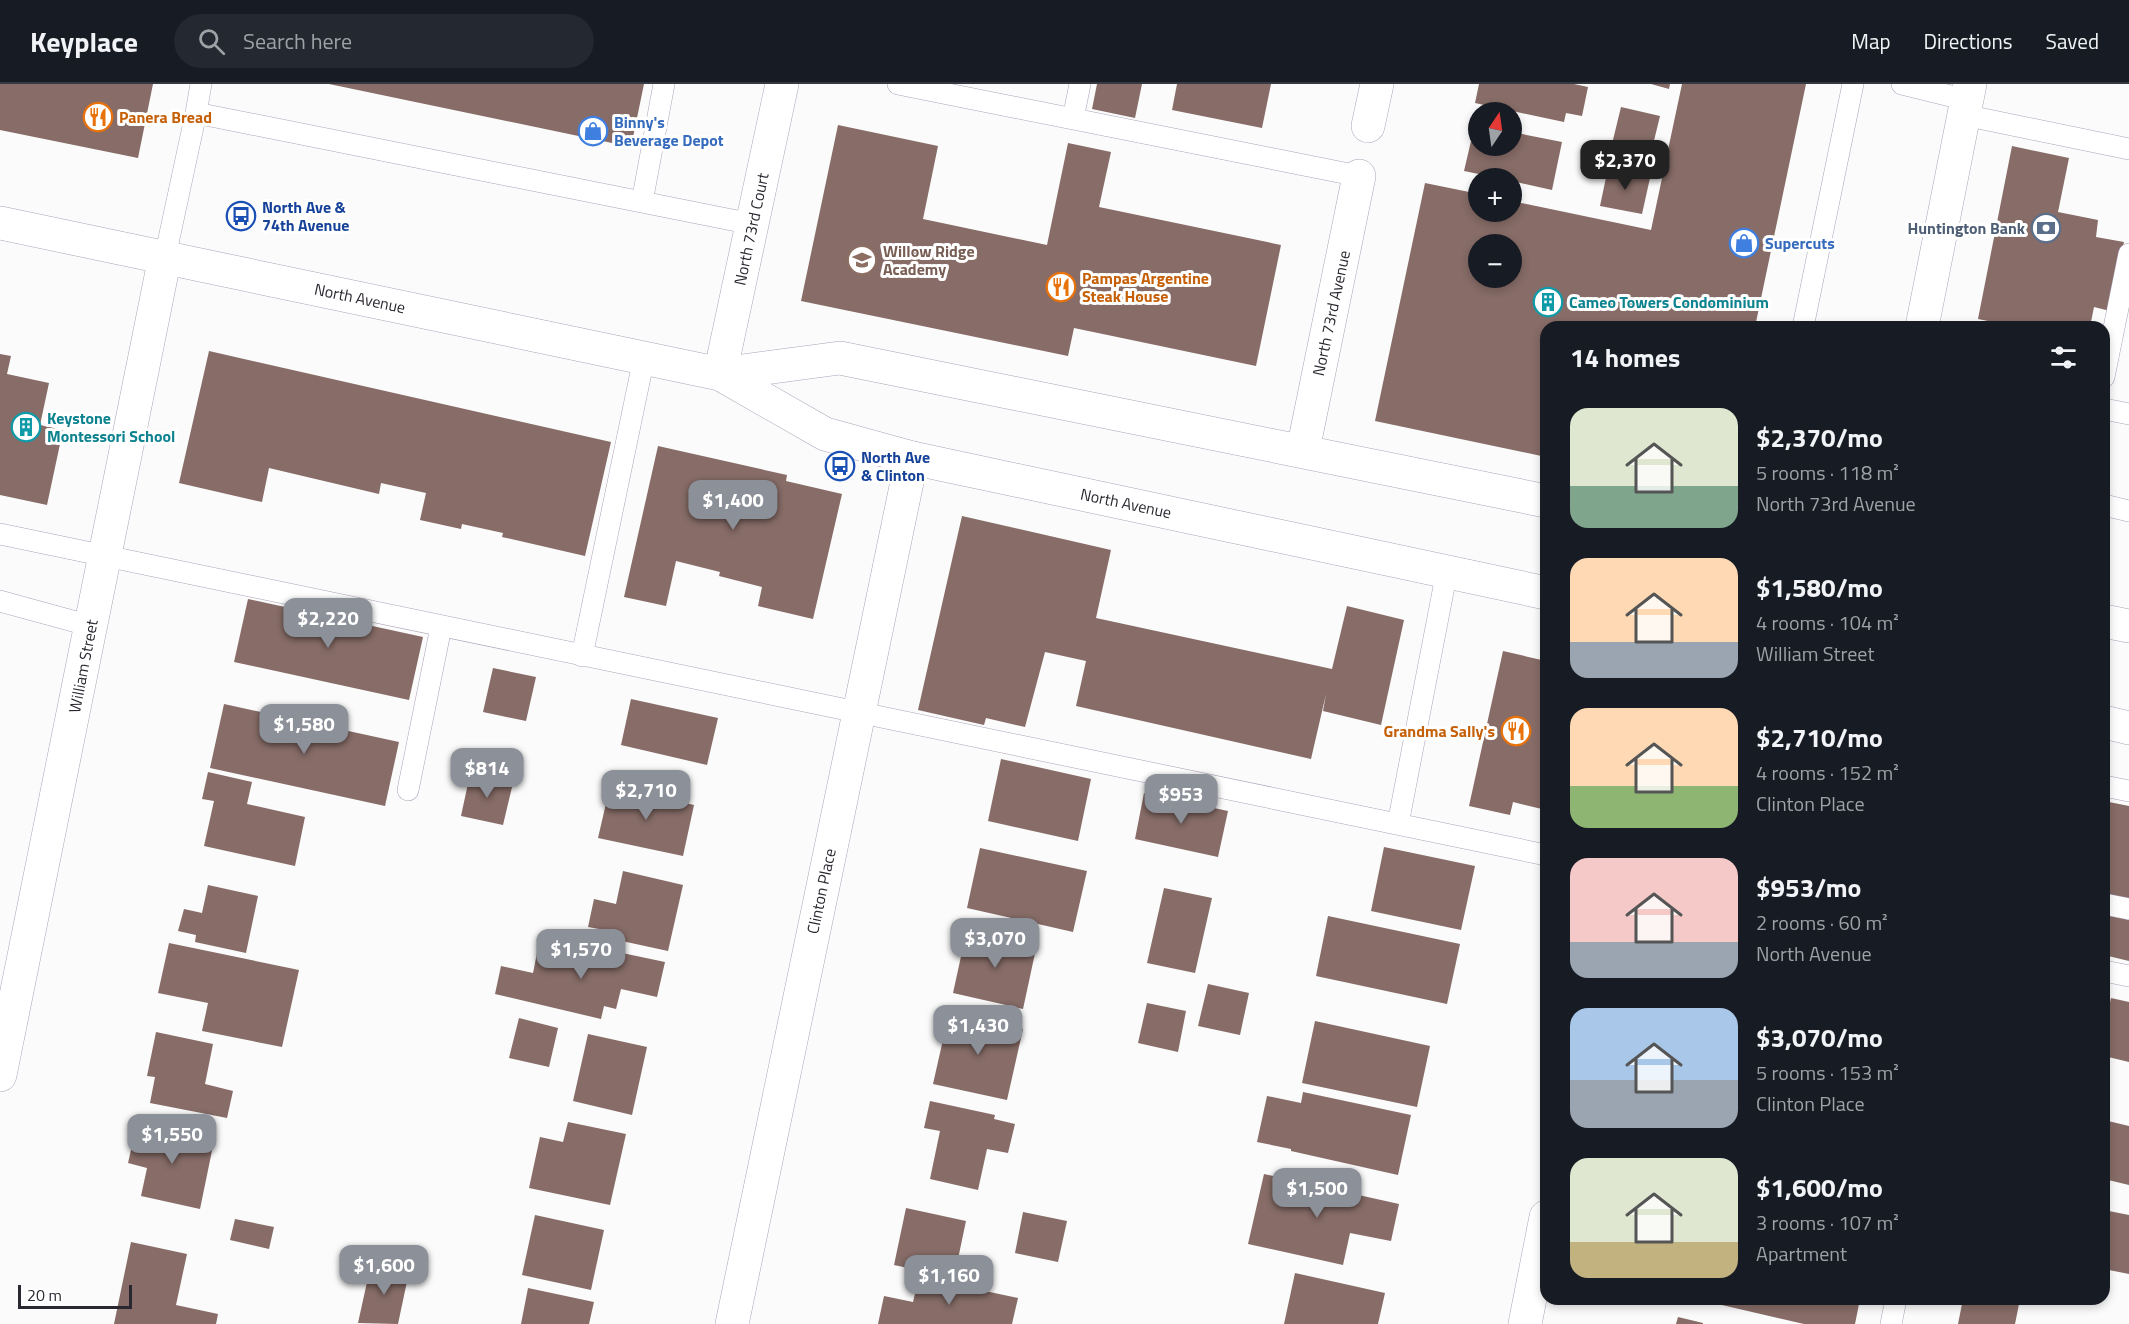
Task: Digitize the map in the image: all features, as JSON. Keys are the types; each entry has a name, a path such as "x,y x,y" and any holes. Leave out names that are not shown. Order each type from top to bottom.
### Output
{"street":[{"name":"North 73rd Court","path":"720,374 782,84"},
{"path":"1368,126 1377,84"},
{"path":"1923,321 1967,100"},
{"name":"North 73rd Avenue","path":"1303,450 1359,176"},
{"name":"North Avenue","path":"0,223 720,374 825,434 912,458 1540,591"},
{"name":"William Street","path":"0,1075 165,257"},
{"name":"North Avenue","path":"720,374 840,358 1540,500"},
{"name":"Clinton Place","path":"732,1324 912,458"},
{"path":"2110,622 2129,626"},
{"path":"2110,723 2129,728"},
{"path":"1525,1324 1540,1248"}],"lane":[{"path":"165,257 201,84"},
{"path":"642,202 664,84"},
{"path":"898,84 1359,176"},
{"path":"1073,119 1080,84"},
{"path":"1804,321 1852,84"},
{"path":"1902,84 1967,100 2129,149"},
{"path":"196,113 752,224"},
{"path":"2110,347 2129,254"},
{"path":"582,656 644,358"},
{"path":"2110,410 2129,414"},
{"path":"2110,506 2129,511"},
{"path":"0,534 1540,854"},
{"path":"1398,824 1447,572"},
{"path":"0,601 91,626"},
{"path":"408,790 441,627"},
{"path":"2110,905 2128,907"},
{"path":"2110,972 2129,976"},
{"path":"1891,1324 1895,1305"}],"building":[{"path":"0,84 153,84 138,158 0,130"},
{"name":"Binny's Beverage Depot","path":"329,84 644,84 631,147"},
{"path":"1097,84 1142,84 1135,118 1092,109"},
{"path":"1177,84 1271,84 1262,128 1172,110"},
{"path":"1479,84 1574,84 1588,87 1582,116 1566,113 1564,122 1522,113 1522,102 1475,102"},
{"path":"1651,84 1670,84 1669,89"},
{"name":"Cameo Towers Condominium","path":"1682,84 1806,84 1756,321 1540,321 1540,456 1375,421 1425,183 1468,192 1468,222 1522,222 1522,203 1651,230"},
{"path":"1621,107 1660,116 1651,153 1612,144"},
{"path":"838,125 938,146 923,219 1047,245 1068,143 1111,152 1099,207 1281,245 1256,366 1074,328 1068,356 801,301"},
{"path":"1522,134 1562,142 1552,190 1522,183 1522,168 1468,168 1468,172 1464,171 1468,154 1468,156 1522,156"},
{"name":"Huntington Bank","path":"2012,146 2069,158 2058,212 2098,220 2096,237 2124,242 2110,311 2094,307 2091,321 1988,321 1978,319"},
{"path":"1608,168 1650,178 1642,214 1600,206"},
{"path":"209,351 611,442 585,556 502,537 503,533 462,524 461,529 420,520 426,493 381,483 379,494 269,468 262,502 179,483"},
{"name":"Keystone Montessori School","path":"0,354 11,356 7,374 49,383 40,425 63,430 47,505 0,495"},
{"path":"658,446 787,475 786,481 842,494 813,619 758,606 762,587 719,576 720,572 676,561 666,606 624,597"},
{"path":"962,516 1111,550 1096,618 1332,669 1347,606 1404,620 1381,725 1323,711 1326,694 1311,759 1076,706 1086,661 1045,652 1025,727 986,718 984,725 918,710"},
{"path":"248,599 423,637 409,700 234,662"},
{"name":"Grandma Sally's","path":"1503,651 1540,660 1540,809 1513,802 1510,815 1469,806"},
{"path":"493,668 536,677 526,721 483,712"},
{"path":"631,699 718,718 707,765 621,745"},
{"path":"224,704 399,742 385,806 210,768"},
{"path":"1001,759 1091,779 1078,841 988,821"},
{"path":"208,772 252,782 247,804 305,817 295,866 204,846 214,801 202,799"},
{"path":"470,774 513,783 503,825 461,816"},
{"path":"610,786 694,805 683,856 598,838"},
{"path":"1144,793 1228,811 1218,857 1135,839"},
{"path":"2110,802 2129,806 2129,904 2110,900"},
{"path":"1384,847 1475,866 1461,930 1371,911"},
{"path":"980,848 1087,871 1073,932 967,908"},
{"path":"623,871 683,885 668,951 608,938 610,931 588,927 594,899 616,904"},
{"path":"208,885 258,896 246,953 195,942 196,935 178,931 184,909 202,913"},
{"path":"1164,888 1212,898 1195,973 1147,963"},
{"path":"2110,915 2129,920 2129,961 2110,956"},
{"path":"1328,916 1460,944 1447,1004 1316,976"},
{"path":"967,929 1037,944 1023,1009 953,993"},
{"path":"169,943 299,970 282,1047 202,1031 208,1003 158,993"},
{"path":"539,943 607,957 608,950 665,962 657,997 621,989 616,1009 604,1006 601,1019 495,994 501,966 533,973"},
{"path":"1208,984 1249,993 1240,1035 1198,1026"},
{"path":"2111,998 2129,1002 2129,1062 2110,1057"},
{"path":"1147,1003 1186,1011 1178,1052 1138,1043"},
{"path":"949,1013 1023,1029 1007,1100 933,1084"},
{"path":"519,1018 558,1028 549,1067 509,1058"},
{"path":"1315,1021 1430,1046 1417,1107 1302,1083"},
{"path":"156,1032 213,1044 205,1084 233,1091 227,1118 150,1103 155,1077 147,1076"},
{"path":"588,1034 647,1047 632,1115 573,1101"},
{"path":"1303,1092 1411,1115 1398,1175 1257,1142 1267,1096 1301,1103"},
{"path":"930,1101 995,1115 994,1119 1015,1124 1008,1153 987,1149 978,1190 930,1179 940,1131 924,1128"},
{"path":"2110,1121 2129,1126 2129,1185 2110,1180"},
{"path":"568,1122 626,1134 610,1205 529,1188 540,1137 563,1142"},
{"path":"137,1124 214,1141 200,1209 141,1196 147,1168 128,1163"},
{"path":"1264,1174 1399,1204 1391,1241 1350,1233 1343,1265 1248,1244"},
{"path":"906,1208 966,1221 954,1278 894,1265"},
{"path":"2110,1211 2129,1215 2129,1274 2110,1270"},
{"path":"1023,1212 1067,1221 1058,1262 1015,1253"},
{"path":"535,1215 604,1230 591,1290 522,1275"},
{"path":"235,1219 274,1227 269,1249 230,1240"},
{"path":"131,1242 187,1254 176,1305 218,1314 216,1324 114,1324"},
{"path":"371,1264 409,1272 398,1324 358,1323"},
{"path":"1295,1273 1385,1293 1378,1324 1284,1324"},
{"path":"919,1277 1018,1298 1012,1324 878,1324 884,1296 913,1302"},
{"path":"528,1288 594,1302 589,1324 521,1324"},
{"path":"1722,1305 1859,1305 1855,1324 1804,1324"},
{"path":"1962,1305 2019,1305 2015,1324 1958,1324"},
{"path":"1678,1317 1703,1323 1703,1324 1676,1324"}],"place":[{"name":"Panera Bread","path":"98,117"},
{"name":"Binny's Beverage Depot","path":"593,131"},
{"name":"North Ave & 74th Avenue","path":"241,216"},
{"name":"Huntington Bank","path":"2046,228"},
{"name":"Supercuts","path":"1744,243"},
{"name":"Willow Ridge Academy","path":"862,260"},
{"name":"Pampas Argentine Steak House","path":"1061,287"},
{"name":"Cameo Towers Condominium","path":"1548,302"},
{"name":"Keystone Montessori School","path":"26,427"},
{"name":"North Ave & Clinton","path":"840,466"},
{"name":"Grandma Sally's","path":"1516,731"}]}
